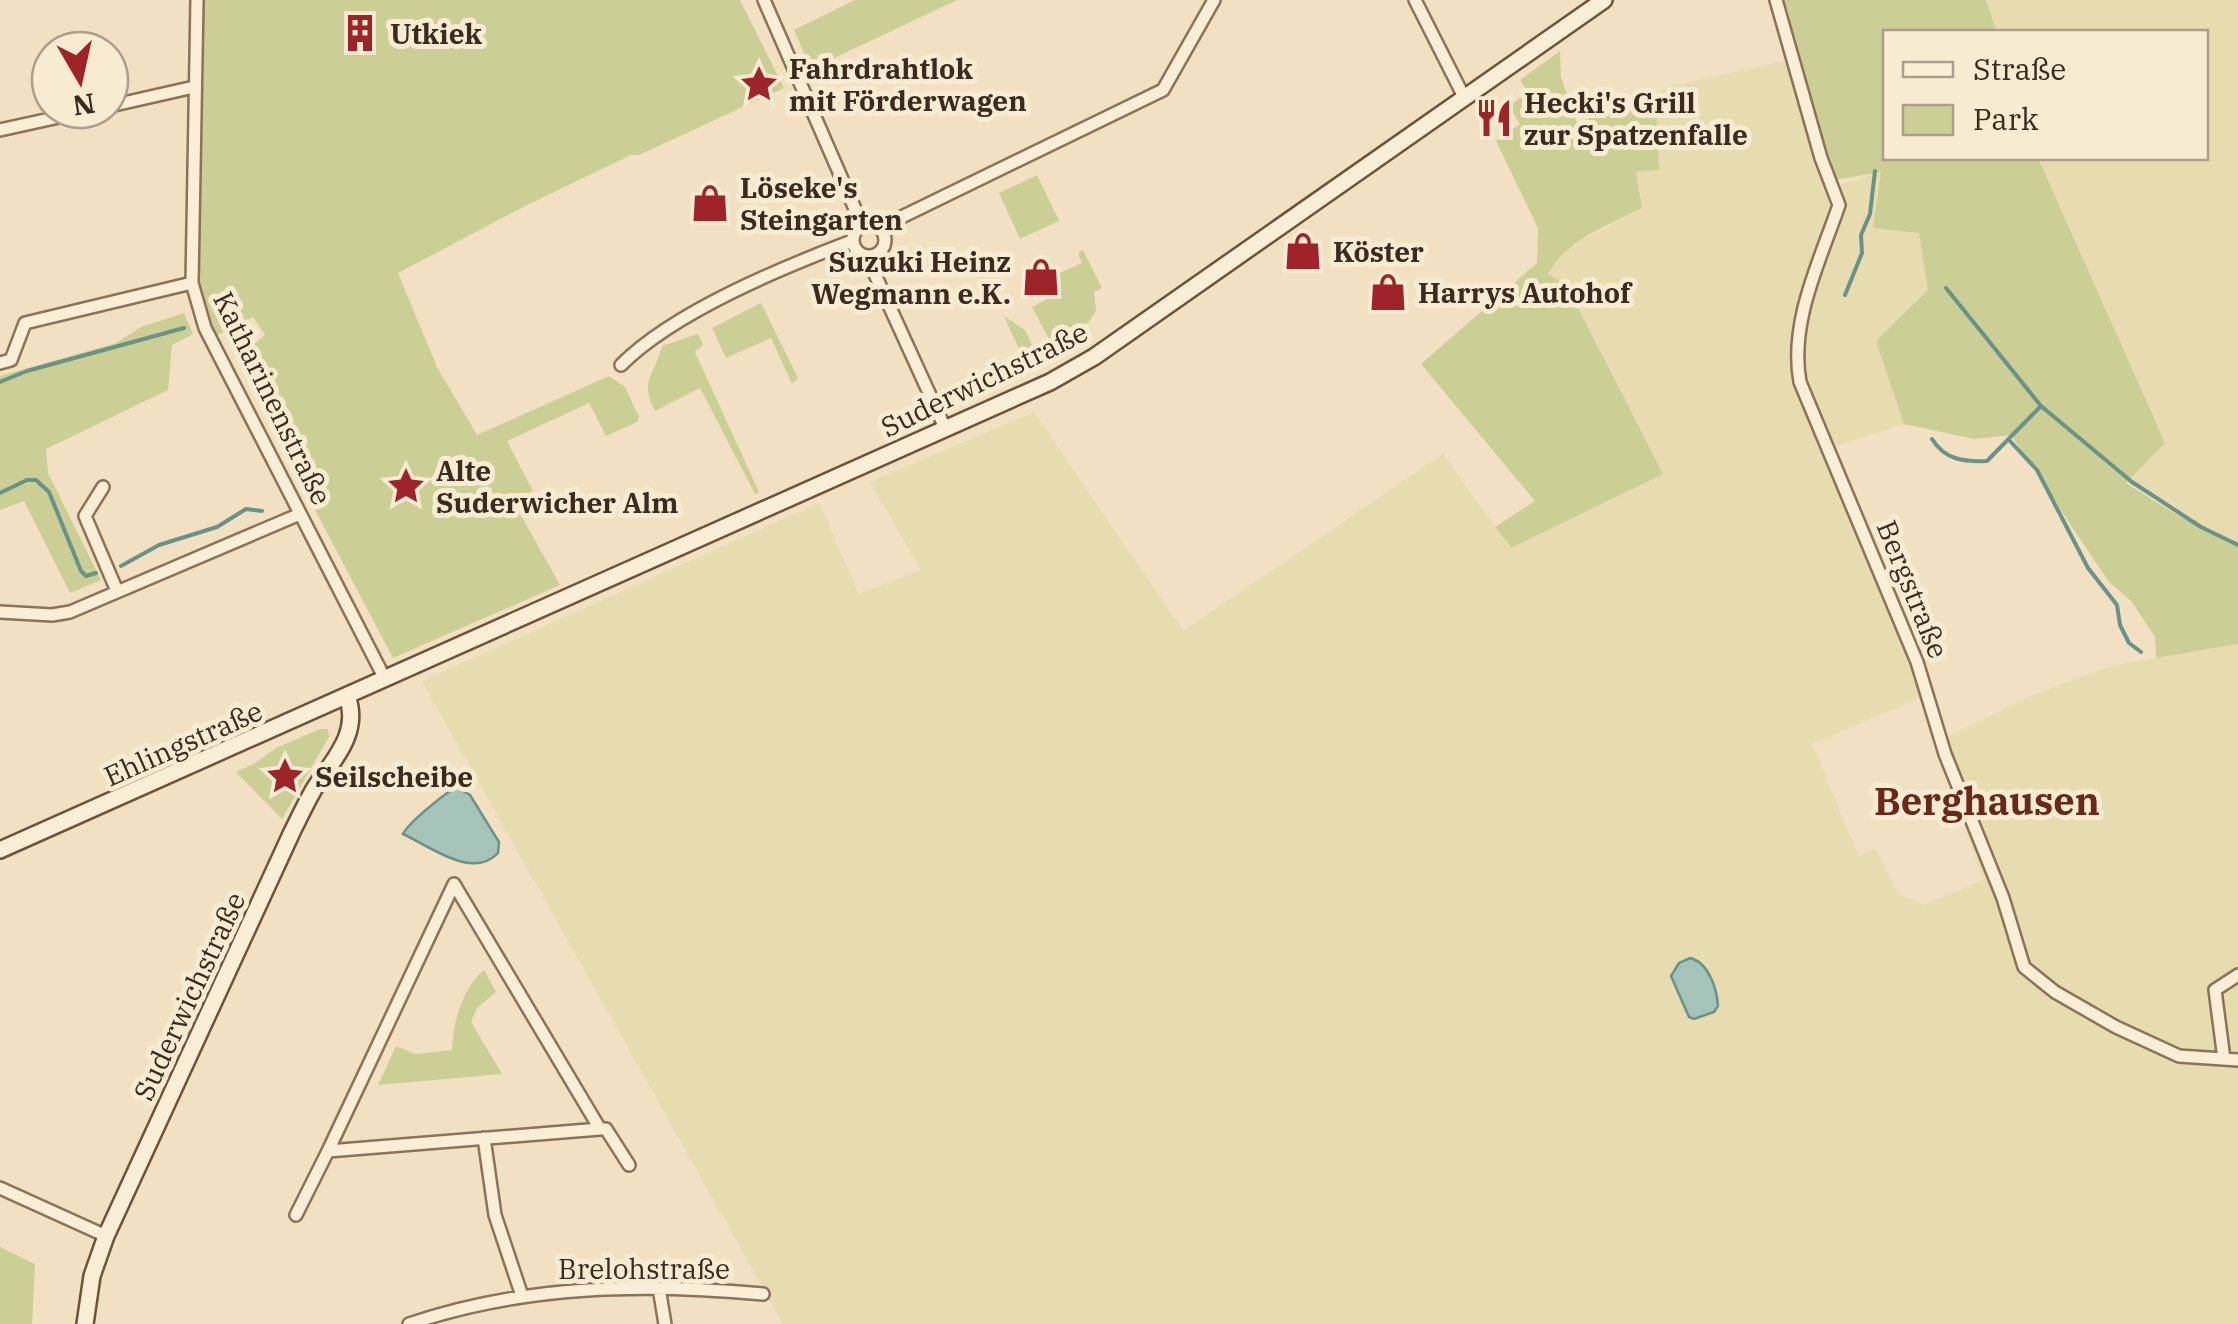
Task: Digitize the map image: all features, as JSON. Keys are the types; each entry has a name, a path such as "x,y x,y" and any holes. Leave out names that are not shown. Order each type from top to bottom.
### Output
{"main road":[{"name":"Suderwichstraße","path":"384,679 1050,382 1094,357 1604,0"},
{"name":"Ehlingstraße","path":"0,850 384,679"},
{"name":"Suderwichstraße","path":"85,1324 92,1276 106,1236 292,832 348,737 352,720 347,696"}],"street":[{"name":"Katharinenstraße","path":"197,0 192,283 205,328 384,679"},
{"path":"764,0 862,226"},
{"path":"880,228 1163,90 1214,0"},
{"path":"1416,0 1464,97"},
{"name":"Bergstraße","path":"1776,0 1821,158 1839,205 1803,310 1798,357 1800,382 1917,662 1949,765 2003,898 2018,952 2034,978 2116,1027 2179,1056 2238,1060"},
{"path":"130,101 194,87"},
{"path":"0,130 30,123"},
{"path":"871,224 880,228 884,247 877,254 858,253 852,241 854,232 871,224"},
{"path":"621,366 667,327 807,258 852,241"},
{"path":"867,256 945,428"},
{"path":"0,364 10,360 25,323 192,283"},
{"path":"103,487 85,516 117,591"},
{"path":"0,612 70,612 300,514"},
{"path":"296,1216 454,884 600,1130"},
{"path":"2224,1059 2215,990 2238,975"},
{"path":"328,1151 606,1129 629,1165"},
{"path":"484,1138 494,1215 522,1296"},
{"path":"0,1188 106,1236"},
{"name":"Brelohstraße","path":"410,1324 522,1296 586,1288 763,1294"},
{"path":"659,1288 666,1324"}],"shaded area":[{"path":"1986,0 2238,0 2238,543 2174,514 2146,492 2125,483 2039,160 2208,160 2208,30 1996,30"},
{"path":"1789,60 1826,189 1881,172 1919,232 1929,290 1876,341 1904,424 1823,450 1833,462 1922,697 1812,744 1859,857 1875,848 1898,894 1924,905 1983,880 1937,742 2035,694 2111,666 2238,644 2238,1324 783,1324 422,681 819,503 859,594 921,570 870,482 1034,412 1183,631 1443,454 1510,548 1663,474 1571,294 1563,283 1548,275 1554,261 1571,246 1641,208 1636,172 1659,169 1656,93"}],"green space":[{"path":"204,0 740,0 784,88 639,155 631,155 398,273 437,367 477,435 609,376 625,387 639,417 637,422 606,436 589,403 507,441 533,491 513,501 560,585 393,658 313,506 243,353 265,335 253,317 216,336 196,278"},
{"path":"855,0 957,0 811,69 794,30"},
{"path":"1783,0 1986,0 1996,30 1883,30 1883,160 2039,160 2165,443 2126,483 2177,515 2238,543 2238,644 2156,658 2155,637 2132,602 2108,581 2011,435 1974,439 1904,424 1876,341 1928,290 1919,233 1873,228 1881,172 1835,180"},
{"path":"1560,51 1561,77 1577,123 1656,93 1659,170 1636,172 1642,208 1577,243 1548,274 1563,283 1571,294 1663,474 1511,548 1495,527 1535,501 1421,364 1537,263 1538,228 1496,141 1520,124 1509,106 1528,92 1520,80"},
{"path":"1037,175 1059,221 1020,239 999,193"},
{"path":"1083,250 1102,288 1094,292 1096,311 1089,322 1079,327 1082,338 1077,346 1029,371 1004,316 1025,330 1040,362 1057,354 1032,307 1047,299 1040,282 1082,263 1078,253"},
{"path":"761,303 798,378 792,384 771,338 726,358 712,328"},
{"path":"184,313 193,334 172,345 168,390 46,449 48,473 101,580 70,593 24,501 0,510 0,376 116,343 141,327"},
{"path":"698,334 703,345 695,352 759,492 755,494 700,388 655,411 650,401 648,386 662,346"},
{"path":"328,729 329,737 282,819 236,772 276,748"},
{"path":"484,970 496,992 477,1008 471,1022 502,1074 378,1085 396,1046 416,1054 452,1050 460,1007"},
{"path":"0,1247 35,1264 32,1324 0,1324"}],"water":[{"path":"456,787 470,795 499,842 498,853 488,860 477,863 452,859 403,834"},
{"path":"1690,958 1702,965 1710,977 1718,1006 1714,1012 1694,1019 1689,1017 1671,976 1679,963"}],"waterway":[{"path":"1845,295 1862,253 1861,235 1870,214 1875,171"},
{"path":"1946,288 2041,406 2132,482 2201,527 2238,545"},
{"path":"0,382 184,328"},
{"path":"1932,439 1956,458 1987,461 2041,406"},
{"path":"2009,440 2037,470 2088,568 2117,605 2120,625 2129,643 2141,652"},
{"path":"0,493 27,480 36,480 49,492 81,571 86,576 96,573"},
{"path":"121,566 159,545 217,527 246,509 262,511"}],"place":[{"name":"Utkiek","path":"360,33"},
{"name":"Fahrdrahtlok mit Förderwagen","path":"759,84"},
{"name":"Hecki's Grill zur Spatzenfalle","path":"1494,118"},
{"name":"Löseke's Steingarten","path":"710,203"},
{"name":"Köster","path":"1303,251"},
{"name":"Suzuki Heinz Wegmann e.K.","path":"1041,277"},
{"name":"Harrys Autohof","path":"1388,292"},
{"name":"Alte Suderwicher Alm","path":"406,486"},
{"name":"Seilscheibe","path":"285,776"}],"district":[{"name":"Berghausen","path":"1987,800"}]}
